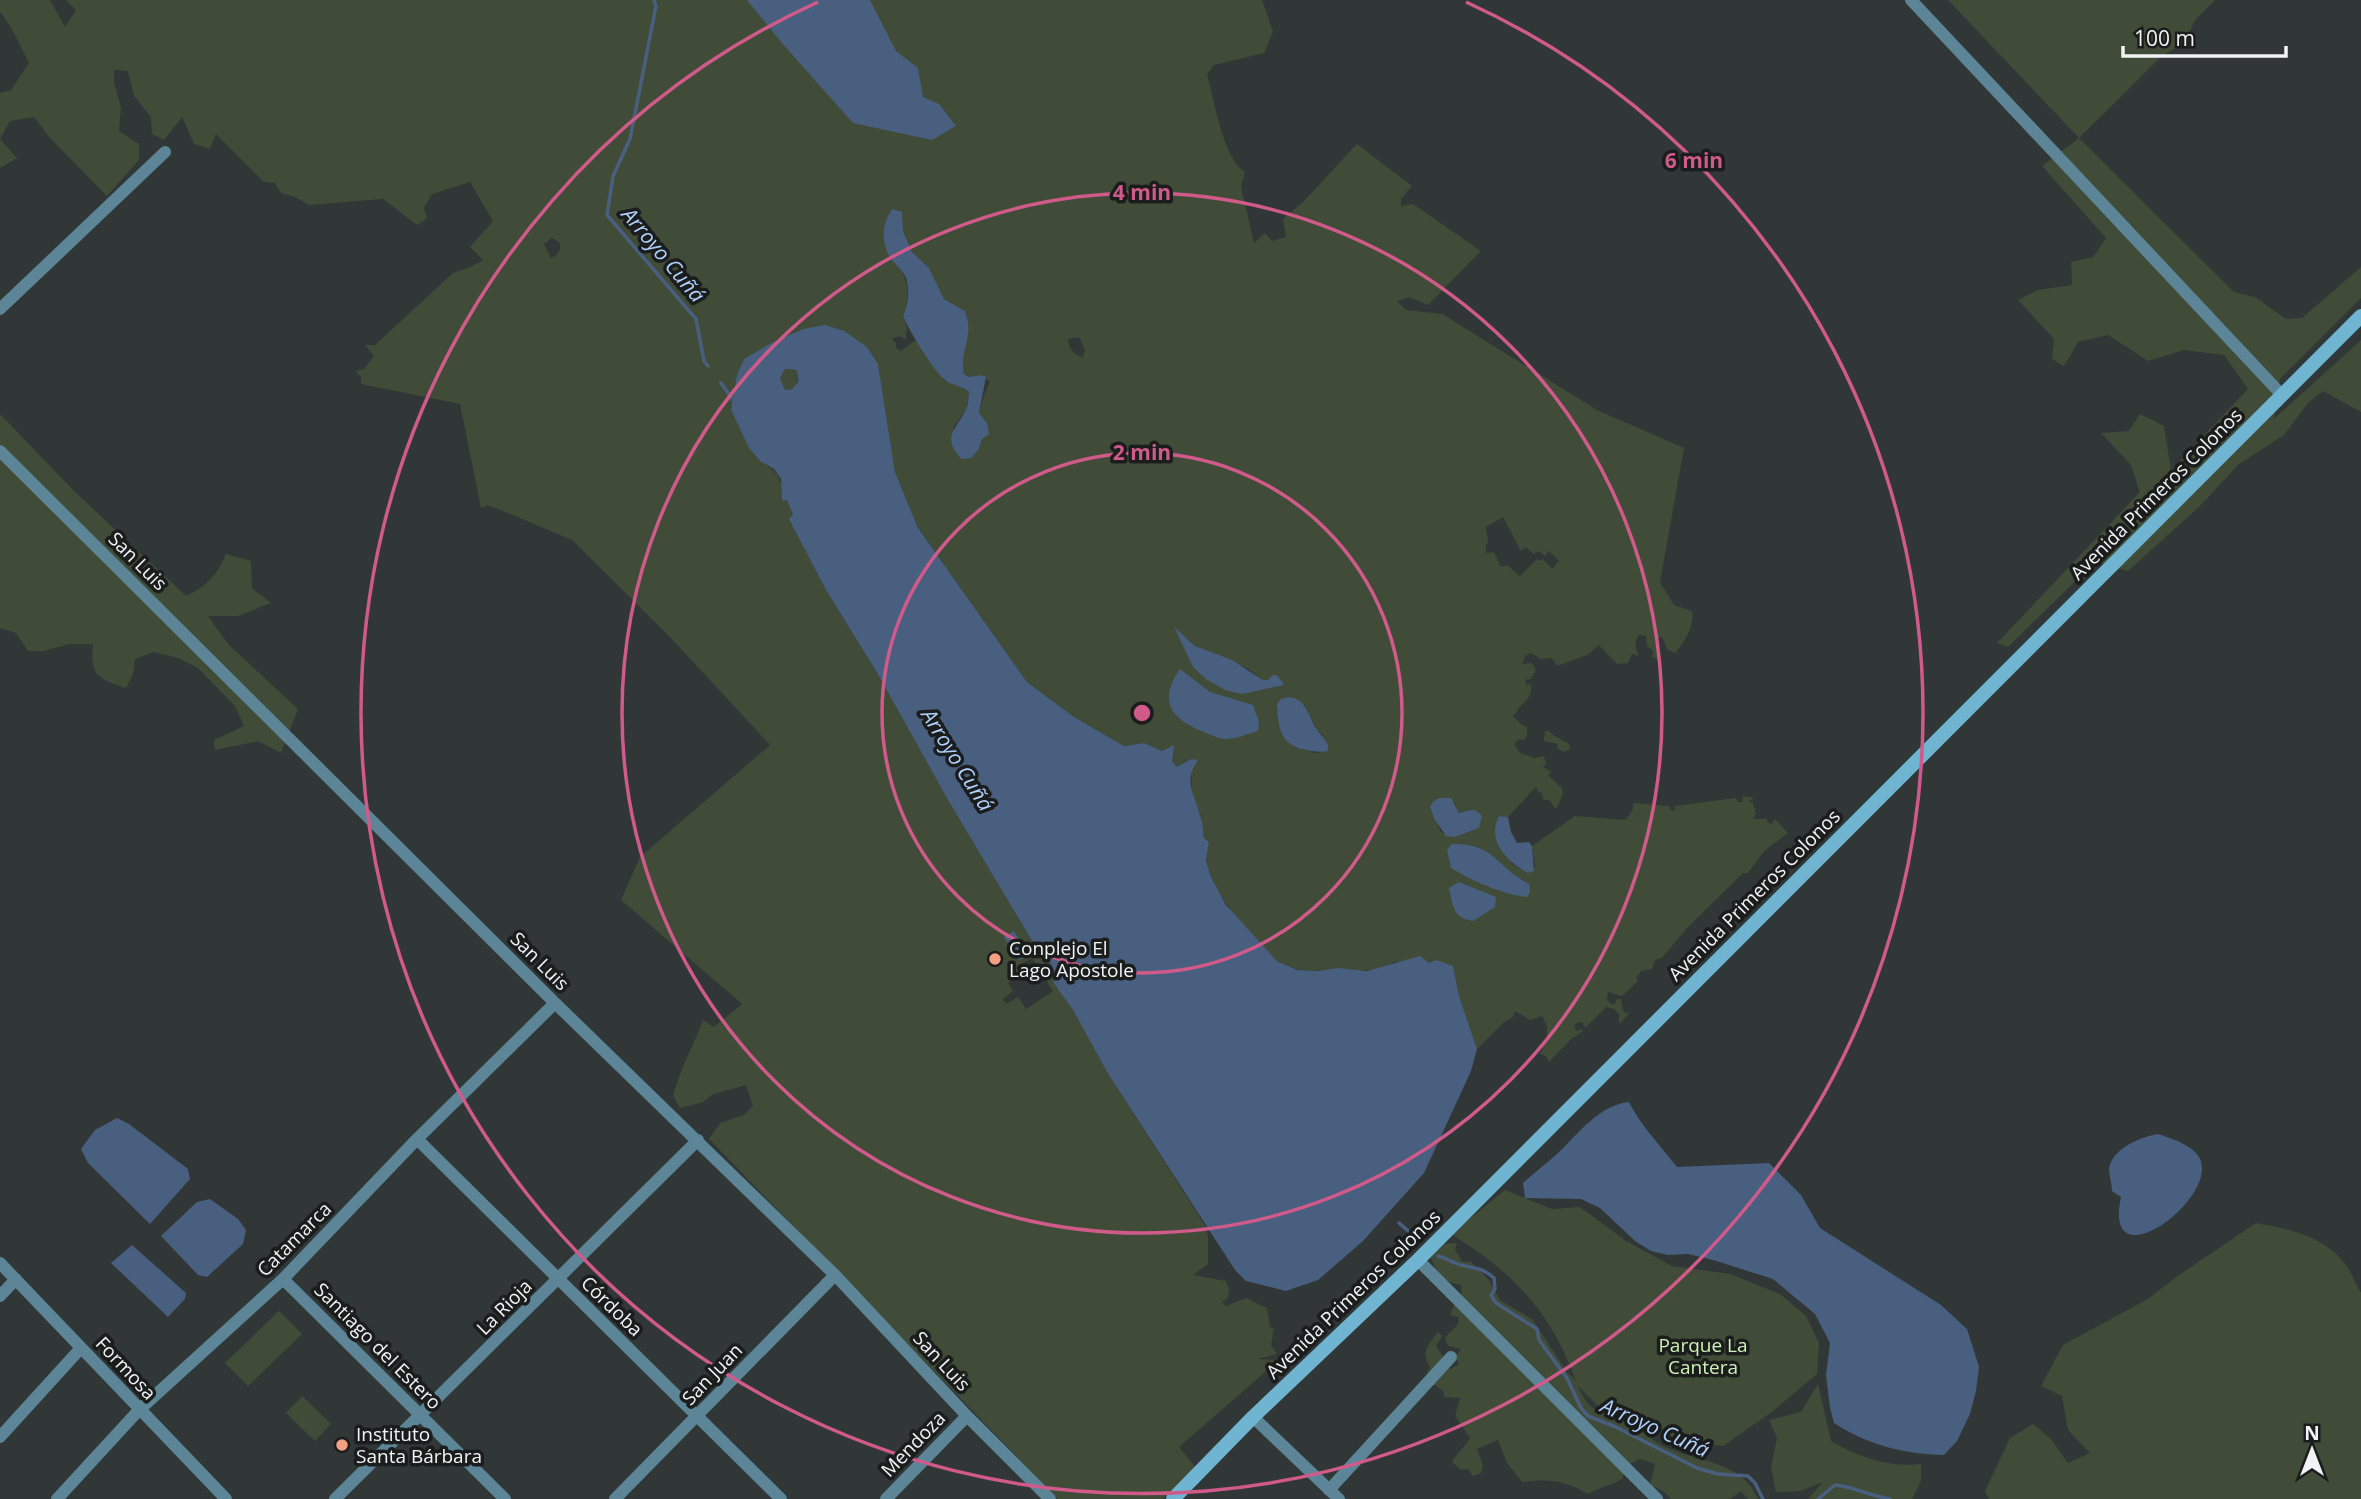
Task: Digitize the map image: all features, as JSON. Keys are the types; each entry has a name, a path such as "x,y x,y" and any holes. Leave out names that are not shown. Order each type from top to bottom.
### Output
{"street":[{"path":"1910,0 2282,396"},
{"path":"0,309 165,152"},
{"name":"Avenida Primeros Colonos","path":"1173,1499 1252,1417 1418,1259 2361,316"},
{"name":"San Luis","path":"0,452 555,1003 835,1275 967,1416 1050,1499"},
{"name":"Catamarca","path":"57,1499 139,1410 283,1279 417,1139 555,1003"},
{"name":"Córdoba","path":"417,1139 781,1499"},
{"name":"La Rioja","path":"335,1499 698,1140"},
{"path":"1418,1259 1657,1499"},
{"name":"Formosa","path":"0,1263 226,1499"},
{"name":"San Juan","path":"615,1499 835,1275"},
{"path":"0,1296 16,1279"},
{"name":"Santiago del Estero","path":"283,1279 505,1499"},
{"path":"0,1437 81,1348"},
{"path":"1252,1417 1334,1494 1451,1357"},
{"name":"Mendoza","path":"886,1499 967,1416"}],"green space":[{"path":"0,0 50,0 65,27 76,10 66,0 1262,0 1273,32 1264,53 1214,65 1207,74 1225,142 1237,165 1245,172 1241,187 1254,243 1265,233 1272,241 1286,237 1283,219 1303,202 1357,144 1412,186 1401,199 1401,206 1413,204 1481,251 1428,305 1409,297 1397,301 1406,310 1442,314 1597,410 1684,448 1660,582 1674,605 1692,611 1688,634 1675,653 1667,649 1662,637 1659,638 1656,651 1661,655 1660,660 1652,657 1653,651 1647,646 1646,636 1639,635 1636,645 1639,656 1632,654 1628,663 1617,664 1599,645 1587,655 1557,666 1552,658 1541,659 1531,653 1525,656 1522,664 1532,663 1536,670 1531,679 1525,680 1527,685 1531,684 1528,697 1512,715 1527,727 1527,736 1514,744 1520,753 1535,758 1544,756 1546,764 1543,767 1552,772 1548,775 1562,788 1563,794 1556,809 1549,800 1543,800 1542,793 1538,792 1536,787 1508,817 1499,816 1512,864 1528,873 1535,867 1532,846 1575,816 1626,820 1633,809 1633,803 1669,806 1675,811 1675,806 1735,798 1742,802 1743,796 1754,798 1749,801 1753,803 1756,814 1753,819 1767,819 1767,822 1772,824 1775,819 1788,833 1764,851 1748,873 1743,873 1686,929 1662,958 1655,960 1652,969 1641,971 1636,978 1638,981 1622,996 1608,992 1607,1001 1614,1005 1617,999 1621,999 1623,1011 1629,1014 1619,1024 1619,1014 1606,1007 1585,1028 1582,1022 1576,1023 1574,1027 1577,1031 1583,1031 1549,1062 1547,1057 1539,1053 1543,1049 1542,1045 1547,1044 1547,1026 1542,1016 1530,1020 1515,1011 1513,1017 1504,1022 1477,1049 1459,996 1453,966 1394,962 1369,970 1312,971 1281,964 1248,933 1210,875 1207,861 1209,842 1204,838 1201,816 1192,796 1191,759 1177,767 1162,751 1144,743 1124,746 1074,717 1027,682 918,528 895,472 878,365 867,347 803,329 744,359 731,410 746,441 758,458 777,475 782,489 782,501 787,499 793,515 790,519 826,590 1044,961 1050,962 1057,979 1054,982 1073,1010 1107,1072 1206,1227 1208,1264 1193,1275 1226,1281 1228,1298 1222,1302 1226,1306 1246,1298 1267,1308 1270,1327 1274,1329 1271,1345 1277,1354 1257,1359 1279,1360 1179,1447 1195,1467 1163,1499 1058,1499 709,1139 720,1123 744,1115 753,1106 746,1085 713,1094 703,1102 680,1108 673,1096 703,1020 714,1027 742,1004 621,900 640,857 770,745 670,637 572,540 496,508 487,505 481,508 460,404 361,384 361,377 356,371 364,369 374,356 365,345 375,345 453,273 483,260 470,247 493,221 470,182 432,194 424,208 427,218 417,225 383,199 309,205 281,193 275,183 264,182 216,134 210,149 194,144 182,117 164,140 152,134 151,117 134,96 128,71 114,70 114,83 121,107 119,131 139,144 139,160 107,196 50,138 34,117 10,121 0,139 0,93 11,90 29,63 11,27 0,12","holes":["892,209 901,212 903,231 912,252 929,268 944,299 965,311 968,328 963,357 964,374 969,377 981,375 990,382 979,413 987,423 979,449 953,428 967,408 969,392 964,387 944,380 917,339 901,351 896,348 892,339 899,336 906,339 907,327 903,316 908,292 906,280 887,250 884,238 886,220","552,238 560,243 560,246 556,256 551,258 544,244","1079,337 1085,350 1083,357 1071,348 1068,339","1503,517 1521,551 1526,547 1533,554 1539,551 1545,556 1549,551 1559,561 1552,569 1543,559 1537,559 1520,576 1507,565 1501,567 1494,552 1486,553 1486,527","1188,639 1195,646 1247,668 1263,680 1278,676 1284,685 1261,690 1193,667 1186,649","1304,704 1317,730 1323,735 1322,752 1315,753 1292,746","1455,803 1458,813 1470,809 1479,828 1455,837 1441,832 1430,807","1032,958 1053,991 1026,1009 1018,997 1006,1004 1003,999 1013,991 1008,983 1012,980 1010,977 1018,972 1016,967"]},
{"path":"1948,0 2215,0 2195,20 2185,43 2162,56 2079,138"},
{"path":"2079,138 2234,292 2255,297 2286,319 2302,318 2361,267 2361,298 2280,379 2274,419 2361,340 2361,412 2323,391 2308,403 2284,435 2239,464 2199,507 2128,571 2095,562 2008,647 1997,643 2140,492 2131,465 2101,433 2129,431 2140,414 2164,426 2171,470 2248,389 2224,355 2184,350 2148,361 2108,335 2078,342 2064,366 2052,359 2054,339 2018,300 2038,290 2072,285 2071,262 2093,257 2106,238 2042,166"},
{"path":"0,139 17,158 0,168"},
{"path":"785,369 797,370 797,383 792,389 785,390 780,378"},
{"path":"0,414 73,490 186,596 210,579 226,554 251,561 252,588 271,603 238,616 208,616 228,644 298,709 281,753 258,741 215,750 214,740 244,726 235,706 198,668 178,658 154,652 135,659 133,674 126,688 102,678 94,669 93,644 69,644 43,651 28,651 16,633 0,628"},
{"path":"1545,731 1569,744 1570,749 1564,752 1557,748 1558,744 1544,741"},
{"name":"Parque La Cantera","path":"1505,1190 1552,1209 1580,1207 1626,1241 1672,1266 1730,1274 1780,1294 1806,1316 1819,1343 1817,1374 1773,1411 1723,1446 1679,1440 1635,1416 1598,1406 1578,1386 1591,1406 1628,1421 1671,1449 1728,1469 1750,1486 1758,1499 1748,1499 1741,1491 1730,1499 1671,1499 1663,1491 1650,1485 1655,1464 1640,1459 1628,1465 1622,1479 1588,1494 1556,1482 1522,1482 1507,1463 1498,1440 1477,1449 1483,1465 1481,1473 1473,1476 1468,1469 1461,1470 1452,1462 1470,1438 1455,1416 1460,1398 1444,1397 1444,1392 1435,1385 1422,1386 1430,1367 1426,1357 1427,1348 1438,1332 1442,1336 1436,1346 1446,1361 1443,1368 1451,1369 1459,1364 1455,1357 1461,1349 1448,1346 1445,1338 1458,1324 1459,1317 1450,1315 1454,1305 1462,1306 1461,1285 1443,1277 1427,1251 1441,1244 1457,1243 1455,1250 1462,1261 1471,1262 1489,1280 1500,1300 1533,1320 1566,1371 1576,1381 1554,1334 1527,1296 1493,1264 1451,1234"},
{"path":"2256,1223 2307,1236 2330,1249 2348,1268 2361,1293 2361,1499 1989,1499 1985,1491 2010,1438 2033,1424 2051,1439 2068,1463 2090,1453 2068,1430 2062,1396 2041,1386 2063,1345 2148,1299"},
{"path":"279,1311 302,1334 248,1386 225,1363"},
{"path":"1818,1384 1831,1441 1852,1452 1885,1463 1921,1464 1921,1481 1912,1499 1808,1499 1823,1482 1801,1491 1776,1492 1771,1467 1777,1438 1769,1420 1801,1412"},
{"path":"302,1396 331,1424 315,1441 286,1413"}],"water":[{"path":"747,0 870,0 896,51 918,68 923,97 939,104 956,126 932,140 853,123"},
{"path":"892,209 902,212 903,231 912,252 929,268 944,299 965,311 968,320 968,336 963,357 964,374 969,377 986,377 979,413 987,423 989,434 982,439 979,449 971,458 962,459 955,451 951,439 967,407 969,392 939,374 921,349 903,316 908,298 906,278 889,256 884,238 886,220"},
{"path":"825,325 844,331 867,347 878,364 895,472 918,528 1027,682 1074,717 1124,746 1144,743 1162,751 1174,745 1172,761 1177,767 1191,759 1198,760 1190,781 1202,821 1204,838 1209,842 1206,861 1211,877 1226,905 1278,962 1298,970 1338,968 1367,971 1420,956 1429,963 1436,960 1453,966 1459,996 1477,1049 1471,1071 1424,1173 1363,1241 1318,1280 1286,1291 1246,1281 1235,1270 1107,1072 1073,1010 1053,982 1057,978 1050,962 1044,961 826,590 789,519 793,515 787,500 782,501 781,479 774,469 760,461 749,448 731,410 737,375 744,359 803,329","holes":["785,369 797,370 798,382 792,389 785,390 780,378"]},
{"path":"1174,627 1195,646 1232,660 1263,680 1268,680 1273,675 1278,676 1284,685 1242,694 1225,690 1206,679 1193,667"},
{"path":"1180,669 1210,692 1253,705 1259,722 1258,731 1222,739 1183,721 1176,715 1169,699 1173,680"},
{"path":"1289,697 1304,705 1328,745 1328,751 1301,749 1284,737 1279,725 1277,704 1281,699"},
{"path":"1439,798 1451,798 1459,813 1471,810 1479,813 1482,816 1479,828 1455,837 1446,836 1430,807"},
{"path":"1499,816 1508,817 1517,843 1529,842 1532,846 1534,871 1528,873 1520,868 1501,849 1495,833"},
{"path":"1452,844 1478,847 1487,852 1529,884 1530,892 1527,897 1488,886 1451,868 1447,850"},
{"path":"1459,882 1496,897 1495,907 1473,921 1461,917 1455,910 1449,888"},
{"path":"1014,931 1029,954 1019,960 1004,937"},
{"path":"1629,1102 1677,1167 1769,1163 1801,1195 1820,1228 1941,1305 1967,1329 1979,1367 1976,1391 1970,1414 1957,1441 1944,1455 1915,1453 1873,1443 1834,1423 1826,1375 1830,1343 1815,1314 1773,1279 1688,1254 1668,1255 1651,1251 1635,1241 1600,1208 1581,1199 1525,1198 1523,1183 1599,1114 1618,1104"},
{"path":"117,1118 129,1124 188,1169 190,1179 150,1224 88,1163 81,1149 95,1130"},
{"path":"2158,1134 2192,1149 2202,1169 2196,1188 2182,1207 2164,1223 2145,1233 2129,1234 2120,1223 2121,1197 2112,1191 2109,1169 2111,1162 2121,1149"},
{"path":"210,1199 238,1219 246,1230 243,1244 207,1277 198,1275 161,1236 197,1202"},
{"path":"132,1245 186,1293 185,1299 168,1317 111,1263"}],"waterway":[{"name":"Arroyo Cuñá","path":"654,0 656,6 630,139 613,176 607,215 696,319 704,361 708,366"},
{"name":"Arroyo Cuñá","path":"721,383 734,401"},
{"name":"Arroyo Cuñá","path":"1399,1223 1414,1236"},
{"name":"Arroyo Cuñá","path":"1438,1256 1482,1270 1494,1278 1495,1289 1491,1295 1496,1303 1537,1329 1539,1340 1567,1378 1581,1408 1588,1416 1616,1427 1697,1468 1718,1474 1748,1476 1763,1499"},
{"name":"Arroyo Cuñá","path":"1818,1499 1835,1485 1890,1499"}],"place":[{"name":"Conplejo El Lago Apostole","path":"995,959"},
{"name":"Instituto Santa Bárbara","path":"342,1445"}]}
